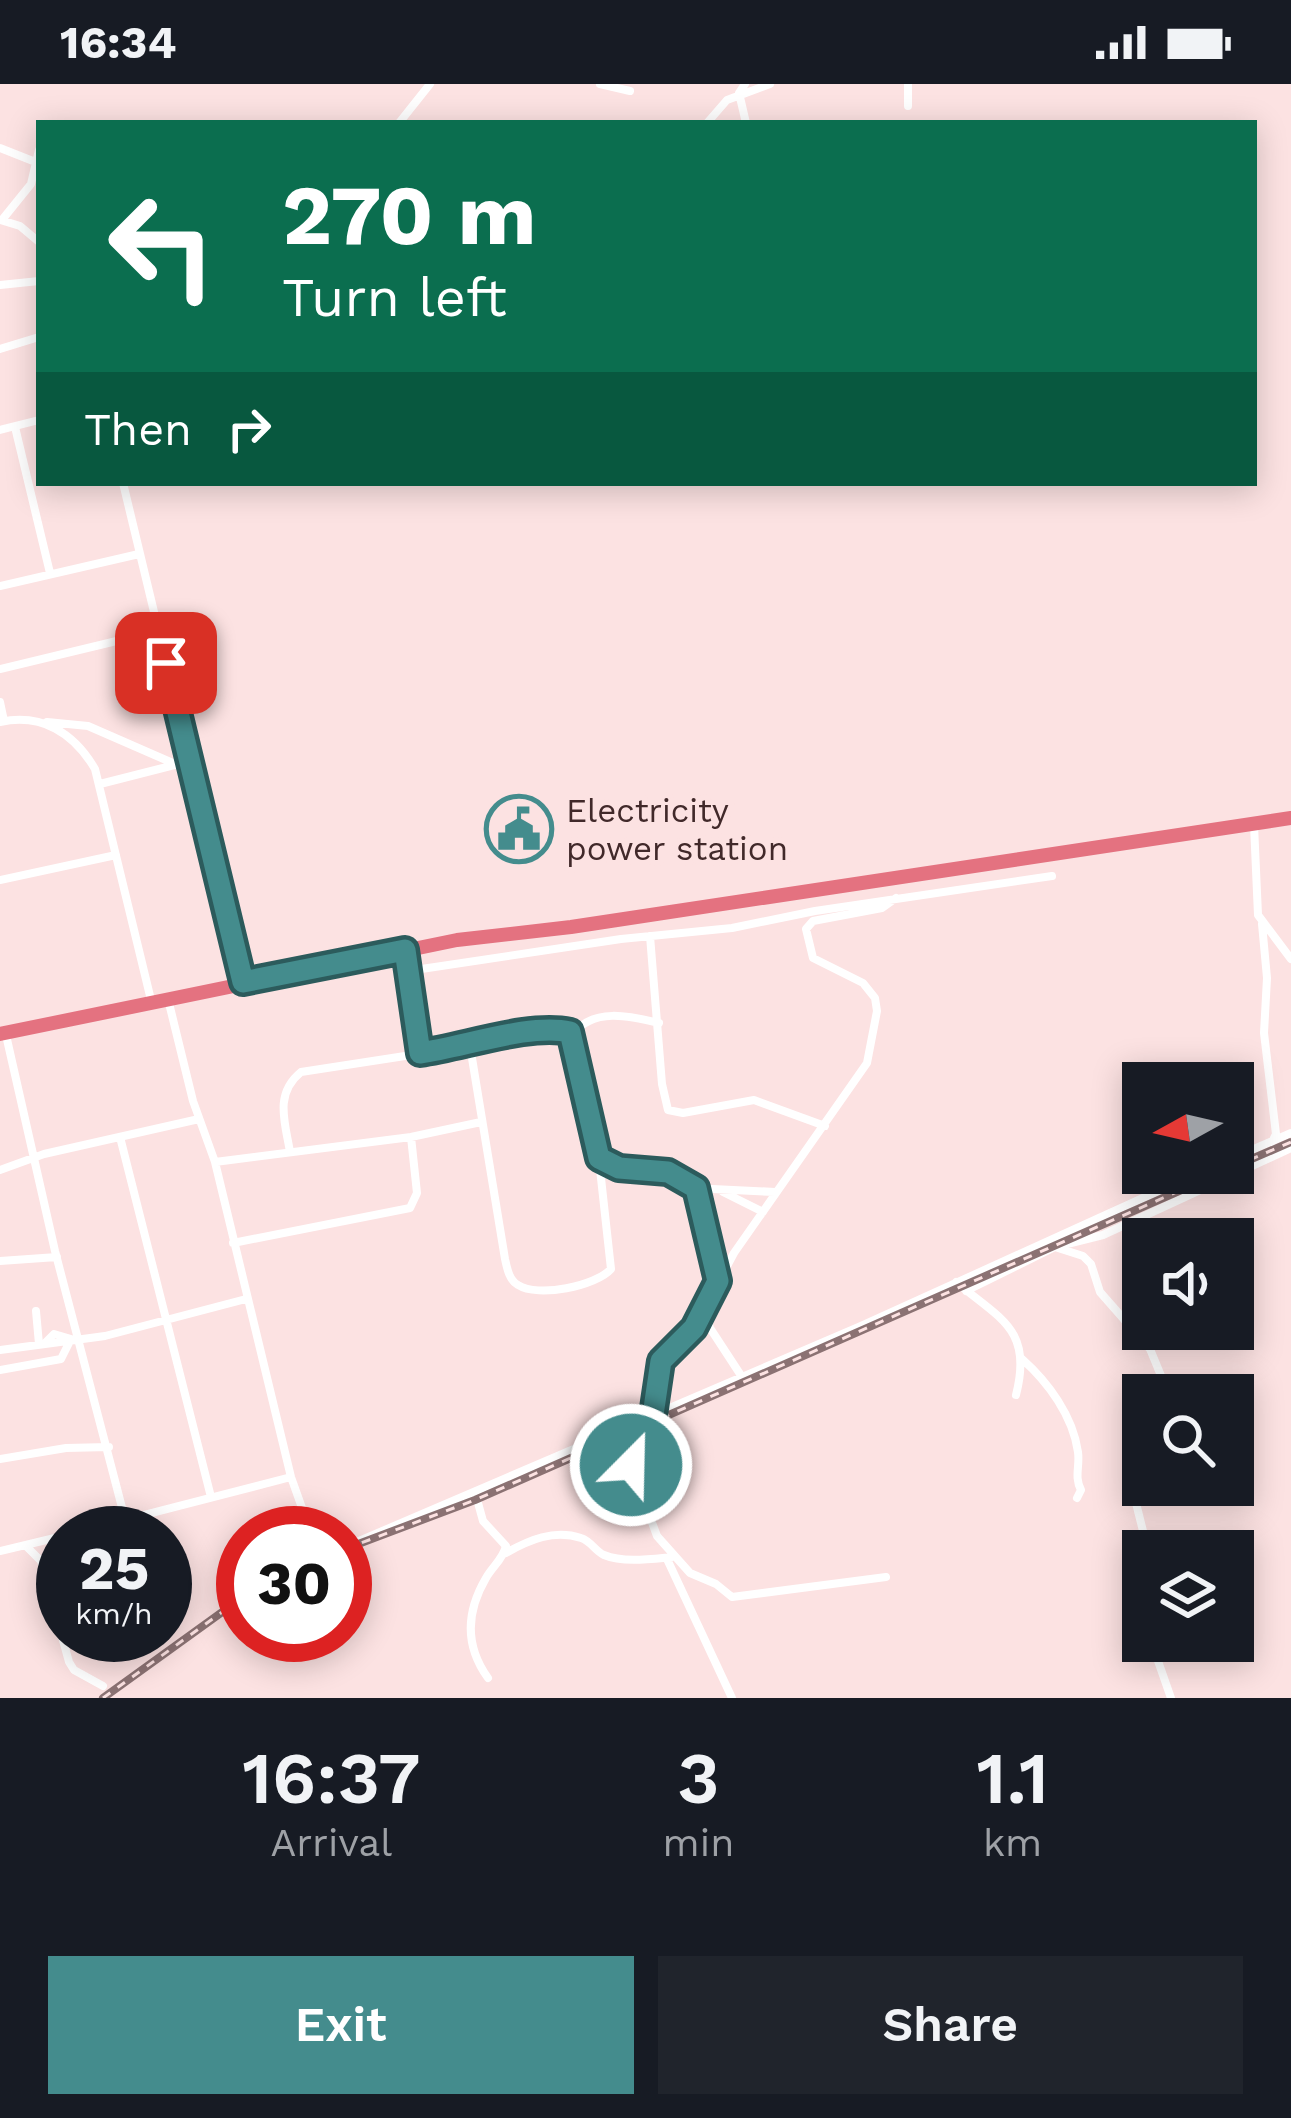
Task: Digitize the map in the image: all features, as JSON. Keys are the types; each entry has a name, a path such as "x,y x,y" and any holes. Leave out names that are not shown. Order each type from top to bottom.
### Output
{"highway":[{"path":"3,1034 405,950 1291,818"}],"street":[{"path":"401,120 430,84"},
{"path":"601,84 630,91"},
{"path":"710,120 742,88 770,84"},
{"path":"908,84 908,106"},
{"path":"742,88 746,120"},
{"path":"0,148 36,162"},
{"path":"36,168 24,195 1,220 20,226 36,239"},
{"path":"0,285 36,281"},
{"path":"0,349 36,338"},
{"path":"0,430 36,421"},
{"path":"15,427 50,573"},
{"path":"124,486 243,982"},
{"path":"0,586 139,554"},
{"path":"0,669 158,631"},
{"path":"0,702 2,721 32,718 88,726 175,764"},
{"path":"47,722 87,755 100,784 152,1000"},
{"path":"100,784 190,760"},
{"path":"1254,823 1256,898 1268,978 1264,1034 1276,1134 1272,1142"},
{"path":"0,880 116,855"},
{"path":"408,971 650,935 732,928 1052,876"},
{"path":"732,1698 670,1557 648,1522 630,1460 631,1448 653,1415 661,1361 694,1328 718,1281 871,1055 877,1003 863,982 813,958 806,929 813,921 882,908 896,898"},
{"path":"1262,924 1291,959"},
{"path":"650,935 662,1084 671,1112 754,1100 825,1126"},
{"path":"405,950 420,1053"},
{"path":"168,997 199,1119 215,1162 301,1506"},
{"path":"470,1046 507,1268 514,1282 524,1288 581,1286 611,1269 599,1158 573,1035 579,1026 597,1018 658,1023"},
{"path":"290,1152 283,1098 296,1076 311,1068 470,1046 509,1034 560,1030 573,1035"},
{"path":"3,1034 75,1339 122,1506"},
{"path":"0,1170 199,1119"},
{"path":"215,1162 411,1137 481,1122"},
{"path":"1254,1149 1291,1133"},
{"path":"120,1137 211,1497"},
{"path":"233,1243 410,1208 417,1193 411,1137"},
{"path":"966,1291 1055,1247 1102,1235 1291,1148"},
{"path":"599,1158 619,1168 668,1172 696,1188 777,1191"},
{"path":"696,1188 718,1281"},
{"path":"722,1192 763,1212"},
{"path":"372,1535 742,1377 1151,1194"},
{"path":"1055,1247 1079,1254 1091,1264 1100,1292 1150,1349 1160,1374"},
{"path":"0,1262 57,1257"},
{"path":"956,1282 1012,1329 1022,1359 1050,1387 1079,1454 1076,1480 1081,1490 1077,1498"},
{"path":"0,1350 75,1339 246,1299"},
{"path":"705,1308 710,1328 742,1377"},
{"path":"36,1311 42,1344"},
{"path":"0,1370 61,1359 75,1339"},
{"path":"1016,1395 1022,1359"},
{"path":"0,1460 66,1448 109,1448"},
{"path":"176,1506 291,1477"},
{"path":"475,1492 484,1521 503,1539 526,1542"},
{"path":"488,1678 474,1656 469,1627 483,1582 505,1554 538,1537 574,1536 585,1539 601,1554 634,1559 670,1557 734,1598 886,1577"},
{"path":"503,1539 505,1554"},
{"path":"0,1551 36,1543"},
{"path":"26,1546 41,1561 71,1666 104,1686"},
{"path":"1158,1662 1171,1698"}],"railway":[{"path":"1254,1158 1291,1142"},
{"path":"372,1539 475,1500 1172,1194"},
{"path":"103,1698 216,1616"}],"place":[{"name":"Electricity power station","path":"519,829"}],"route":[{"path":"166,663 243,982 405,950 420,1053 509,1034 570,1032 599,1158 619,1168 668,1172 696,1188 718,1281 694,1328 661,1361 653,1415 631,1448 631,1465"}]}
